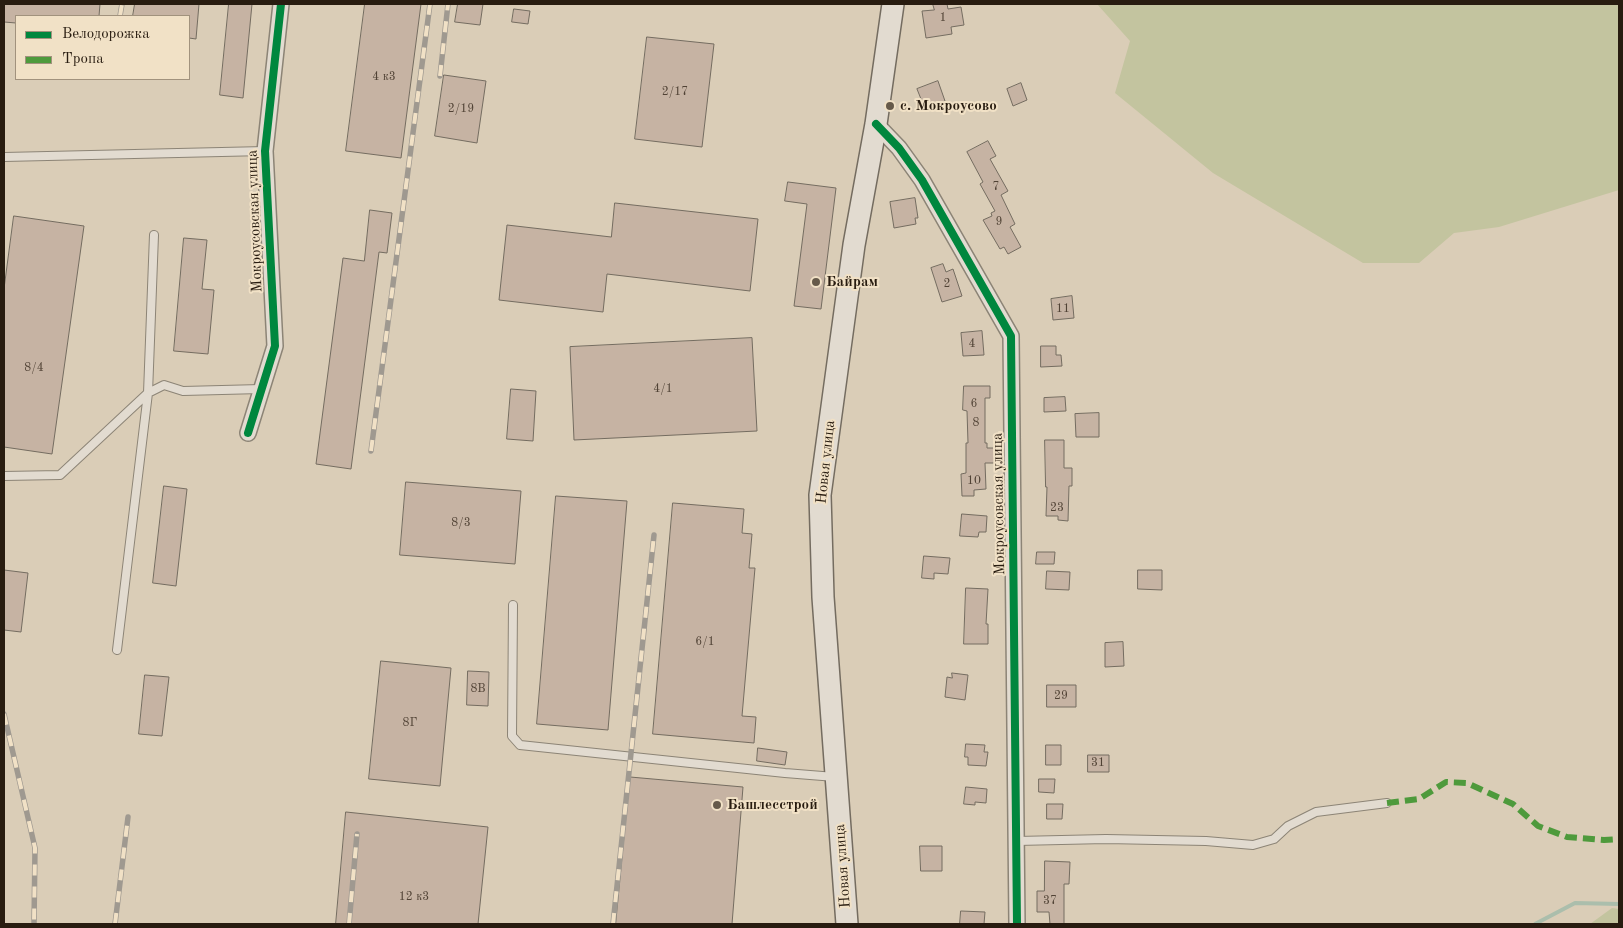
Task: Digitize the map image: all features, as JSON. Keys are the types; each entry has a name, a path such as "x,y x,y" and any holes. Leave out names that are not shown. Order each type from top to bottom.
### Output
{"main road":[{"name":"Новая улица","path":"847,924 823,597 820,495 852,254 876,124 893,4"}],"street":[{"name":"Мокроусовская улица","path":"248,433 274,346 265,151 281,4"},
{"name":"Мокроусовская улица","path":"876,124 899,148 922,180 1011,336 1017,924"}],"lane":[{"path":"4,157 265,151"},
{"path":"118,650 148,393 154,235"},
{"path":"4,476 60,475 148,393 164,386 183,391 261,389"},
{"path":"513,605 512,736 520,745 836,777"},
{"path":"1017,841 1106,839 1206,841 1252,845 1274,839 1288,826 1316,812 1387,803"}],"green space":[{"path":"1097,4 1619,4 1619,190 1499,227 1454,233 1419,263 1363,263 1213,173 1115,93 1130,41"},
{"path":"1612,908 1619,909 1619,924 1590,924"}],"building":[{"path":"4,4 100,4 99,15 15,15 15,23 4,22"},
{"path":"135,4 199,4 196,39 190,38 190,15 133,15"},
{"path":"229,4 252,4 243,98 220,95"},
{"path":"365,4 421,4 401,158 346,151"},
{"path":"458,4 483,4 480,25 455,22"},
{"path":"933,4 947,4 948,9 961,7 964,25 951,27 952,34 926,38 922,11 934,10"},
{"path":"514,9 530,11 528,24 512,22"},
{"path":"647,37 714,44 702,147 635,139"},
{"path":"444,75 486,81 477,143 435,136"},
{"path":"938,81 945,101 925,109 917,89"},
{"path":"1021,83 1027,100 1013,106 1007,89"},
{"path":"988,141 996,156 990,159 1008,191 1001,195 1015,224 1010,227 1021,247 1008,254 1004,247 1000,249 983,220 992,216 991,213 995,211 980,184 983,182 967,152"},
{"path":"788,182 836,188 821,309 794,306 807,204 785,201"},
{"path":"915,198 918,218 915,218 916,224 894,228 890,202"},
{"path":"615,203 758,219 750,291 607,274 603,312 499,300 507,225 611,237"},
{"path":"370,210 392,213 387,253 379,252 351,469 316,464 343,258 364,261"},
{"path":"14,216 84,226 52,454 4,447 4,289"},
{"path":"184,238 207,240 202,289 214,290 208,354 174,351"},
{"path":"943,264 946,272 953,269 962,296 942,302 931,268"},
{"path":"1072,296 1074,318 1053,320 1051,299"},
{"path":"982,331 984,355 963,356 961,333"},
{"path":"752,338 757,431 574,440 570,347"},
{"path":"1041,346 1056,346 1056,355 1061,355 1062,366 1041,367"},
{"path":"964,386 990,386 990,398 985,398 985,443 987,443 987,448 996,448 996,463 985,463 986,489 974,490 974,496 962,496 961,474 966,473 966,443 968,443 967,411 963,410"},
{"path":"511,389 536,391 533,441 507,439"},
{"path":"1065,397 1066,411 1044,412 1044,398"},
{"path":"1099,413 1099,437 1076,437 1075,414"},
{"path":"1045,440 1064,440 1064,468 1072,468 1072,486 1069,486 1068,521 1058,520 1058,516 1046,516"},
{"path":"406,482 521,491 515,564 400,555"},
{"path":"164,486 187,489 176,586 153,583"},
{"path":"556,496 627,501 608,730 537,724"},
{"path":"673,503 744,509 742,533 752,534 749,568 755,568 742,716 756,717 754,743 653,734"},
{"path":"962,514 987,516 986,532 979,532 978,537 960,536"},
{"path":"1037,552 1055,552 1054,564 1036,564"},
{"path":"924,556 950,558 948,574 934,573 934,579 922,578"},
{"path":"4,570 28,573 21,632 4,630"},
{"path":"1138,570 1162,570 1162,590 1138,589"},
{"path":"1047,571 1070,572 1069,590 1046,589"},
{"path":"966,588 988,589 986,624 988,624 988,644 964,644"},
{"path":"1123,642 1124,666 1105,667 1105,643"},
{"path":"381,661 451,668 440,786 369,779"},
{"path":"468,671 489,672 488,706 467,705"},
{"path":"952,673 968,675 965,700 945,697 947,677 952,678"},
{"path":"145,675 169,677 162,736 139,734"},
{"path":"1047,685 1076,685 1076,707 1047,707"},
{"path":"966,744 985,745 984,752 988,752 986,766 968,765 968,757 965,757"},
{"path":"1046,745 1061,745 1061,765 1046,765"},
{"path":"758,748 787,752 785,765 757,761"},
{"path":"1088,755 1109,755 1109,772 1088,772"},
{"path":"630,777 743,787 732,924 616,924"},
{"path":"1039,779 1055,779 1054,793 1039,792"},
{"path":"966,787 987,789 986,803 964,804"},
{"path":"1047,804 1063,804 1062,819 1047,819"},
{"path":"346,812 488,827 478,924 336,924"},
{"path":"920,846 942,846 942,871 921,871"},
{"path":"1045,861 1070,862 1069,884 1064,884 1064,924 1050,924 1049,912 1037,912 1037,891 1044,891"},
{"path":"961,911 985,912 984,924 960,924"}],"waterway":[{"path":"1535,924 1575,903 1619,904"}],"railway":[{"path":"120,15 122,4"},
{"path":"371,451 430,4"},
{"path":"440,76 448,4"},
{"path":"613,924 654,535"},
{"path":"4,714 35,848 34,924"},
{"path":"115,924 128,817"},
{"path":"349,924 357,834"}],"marked path":[{"path":"1387,803 1419,799 1446,782 1467,783 1513,804 1538,826 1567,837 1604,840 1619,839"}],"cycle path":[{"path":"248,433 275,346 265,151 281,4"},
{"path":"876,124 899,148 922,180 1011,336 1017,924"}],"place":[{"name":"с. Мокроусово","path":"890,106"},
{"name":"Байрам","path":"816,282"},
{"name":"Башлесстрой","path":"717,805"}]}
